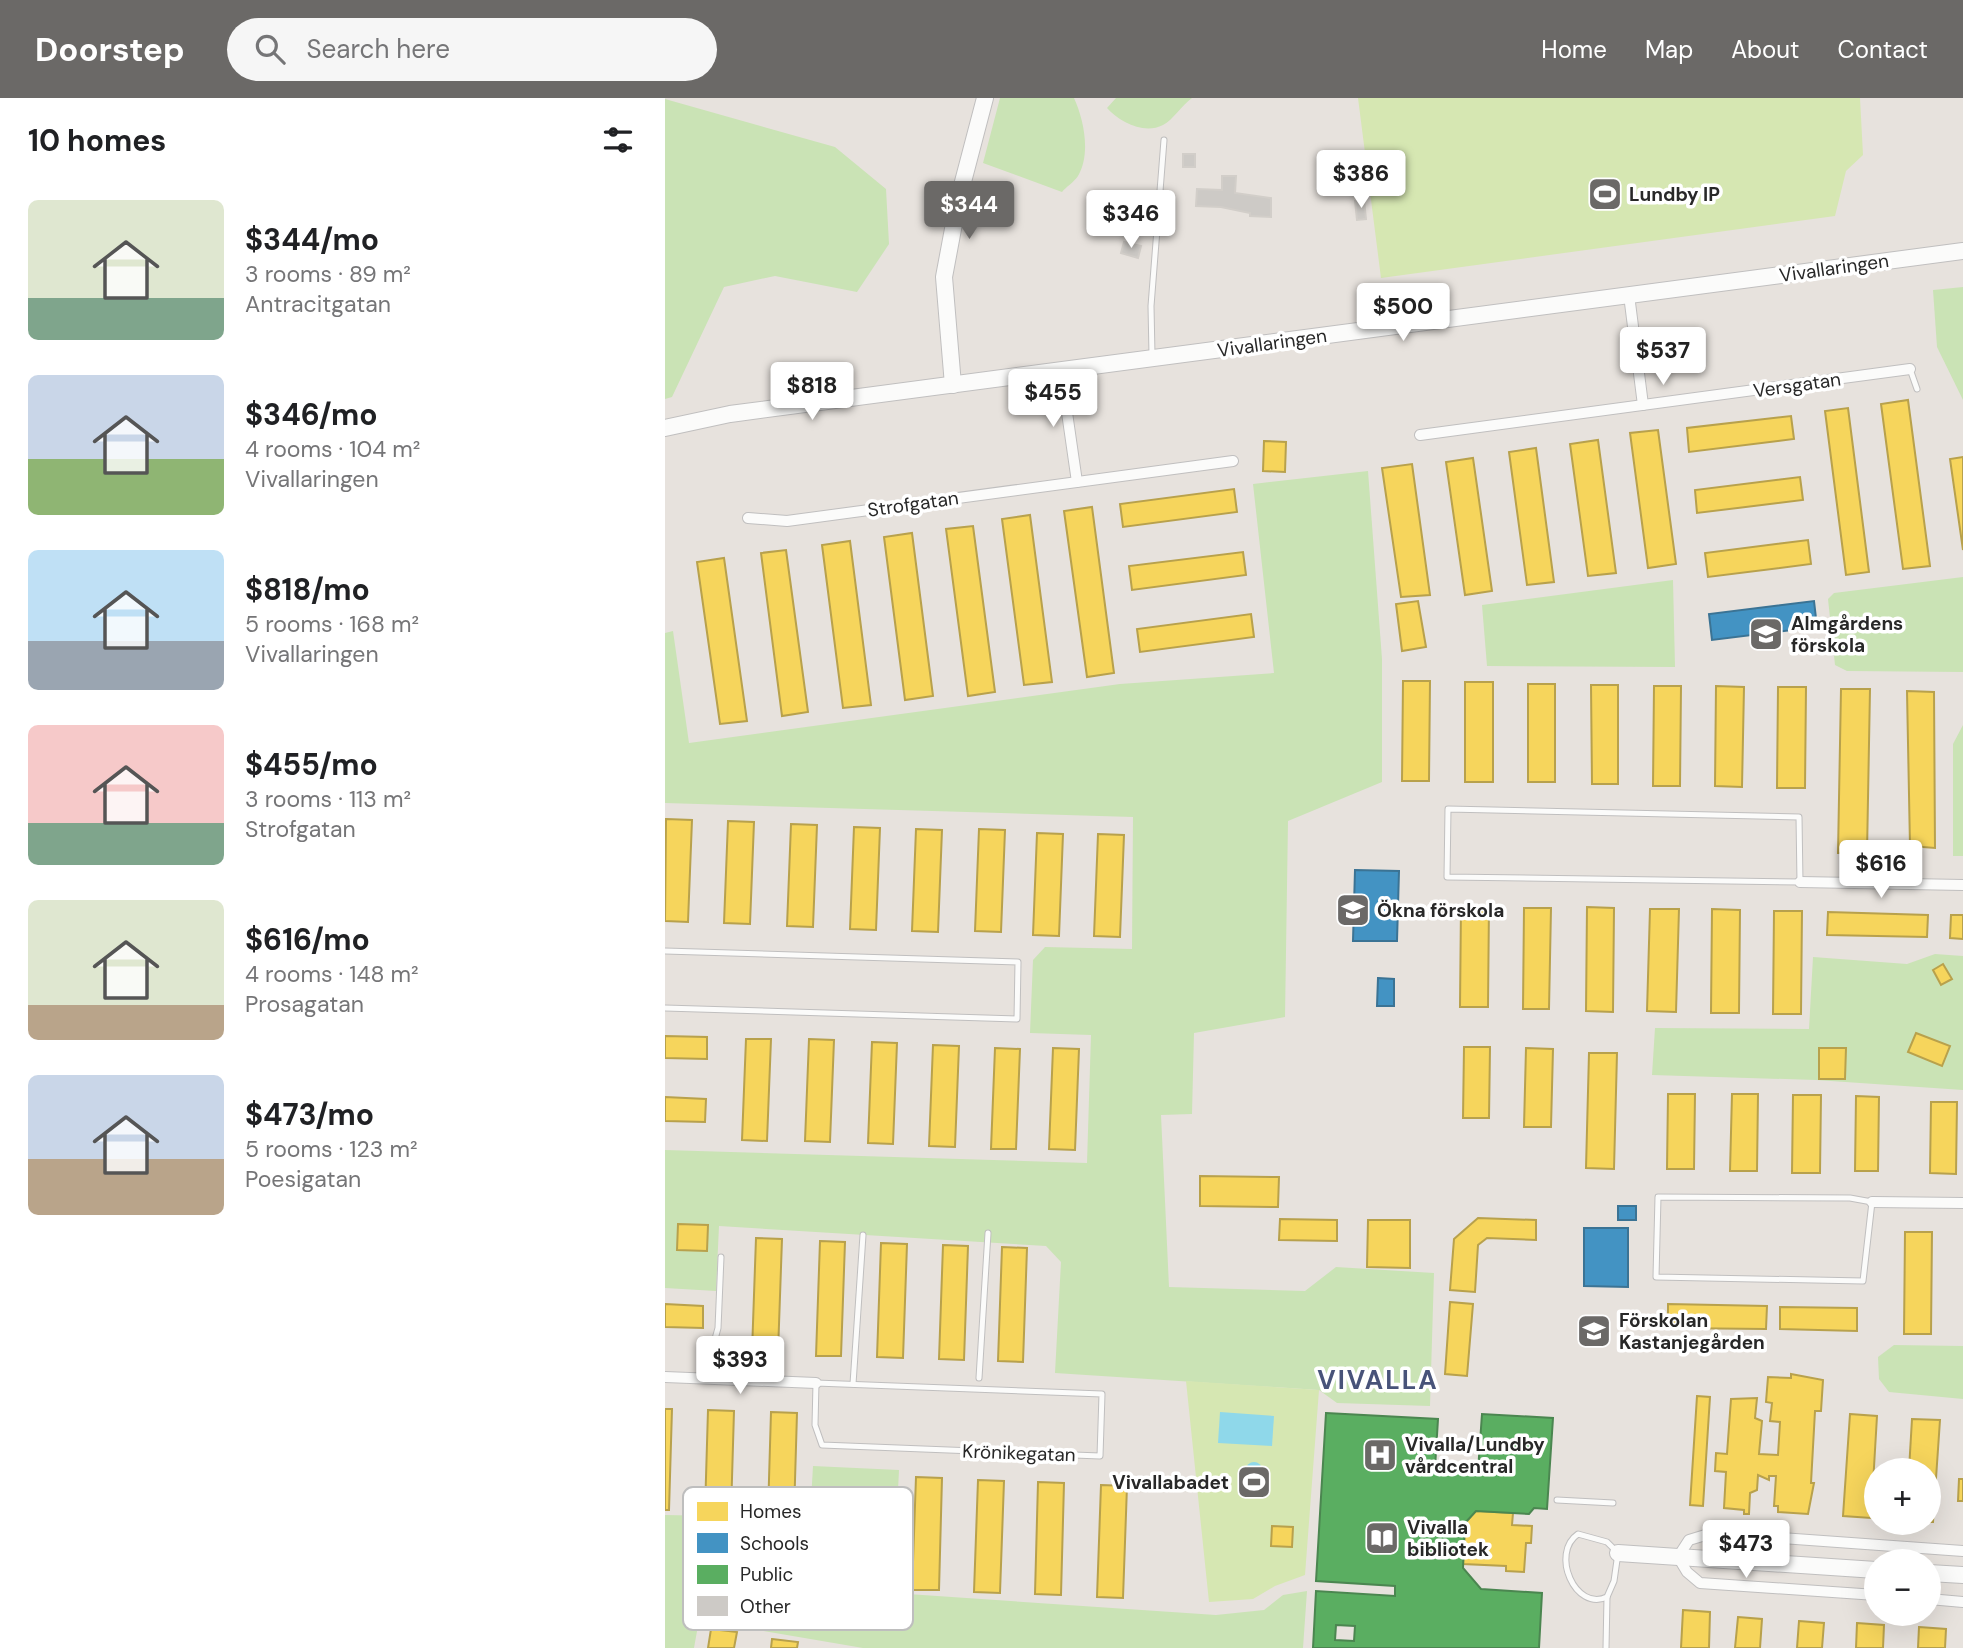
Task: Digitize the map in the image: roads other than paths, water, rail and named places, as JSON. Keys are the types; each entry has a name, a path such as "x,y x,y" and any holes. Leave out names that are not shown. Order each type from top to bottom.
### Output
{"street":[{"path":"953,385 944,277 959,197 985,98"},
{"name":"Vivallaringen","path":"665,428 730,414 1963,251"},
{"path":"1629,296 1643,405"},
{"name":"Versgatan","path":"1420,435 1910,369"},
{"path":"1061,371 1077,482"},
{"name":"Strofgatan","path":"748,518 787,521 1233,461"},
{"path":"1800,882 1963,885"},
{"path":"1872,1202 1963,1203"},
{"name":"Krönikegatan","path":"665,1377 816,1383"},
{"path":"1678,1557 1689,1540 1712,1533 1963,1551"},
{"path":"1618,1553 1864,1569"},
{"path":"1678,1557 1687,1572 1700,1583 1864,1594"},
{"path":"1941,1574 1963,1576"},
{"path":"1941,1600 1963,1602"}],"lane":[{"path":"1153,358 1151,306 1164,140"},
{"path":"1910,369 1917,389"},
{"path":"1448,809 1799,817 1800,882 1447,877 1448,809"},
{"path":"665,951 1018,962 1017,1019 665,1008"},
{"path":"1658,1197 1850,1198 1872,1202 1863,1281 1657,1277 1658,1197"},
{"path":"979,1378 988,1233"},
{"path":"853,1384 863,1235"},
{"path":"704,1378 718,1328 721,1256"},
{"name":"Krönikegatan","path":"816,1383 1101,1394 1100,1457 822,1445 815,1425 816,1383"},
{"path":"1557,1500 1613,1503"},
{"path":"1606,1648 1607,1597 1618,1553 1607,1542 1578,1534 1569,1541 1564,1551 1567,1569 1578,1592 1589,1600 1598,1601 1607,1597"}],"water":[{"path":"1220,1412 1274,1416 1272,1446 1218,1443"},
{"path":"1254,1462 1260,1464 1260,1476 1254,1478 1248,1476 1246,1470 1248,1464"}],"place":[{"name":"Lundby IP","path":"1605,194"},
{"name":"Almgårdens förskola","path":"1766,634"},
{"name":"Ökna förskola","path":"1353,910"},
{"name":"Förskolan Kastanjegården","path":"1594,1331"},
{"name":"Vivalla/Lundby vårdcentral","path":"1380,1455"},
{"name":"Vivallabadet","path":"1254,1482"},
{"name":"Vivalla bibliotek","path":"1382,1538"}],"district":[{"name":"VIVALLA","path":"1378,1380"}]}
